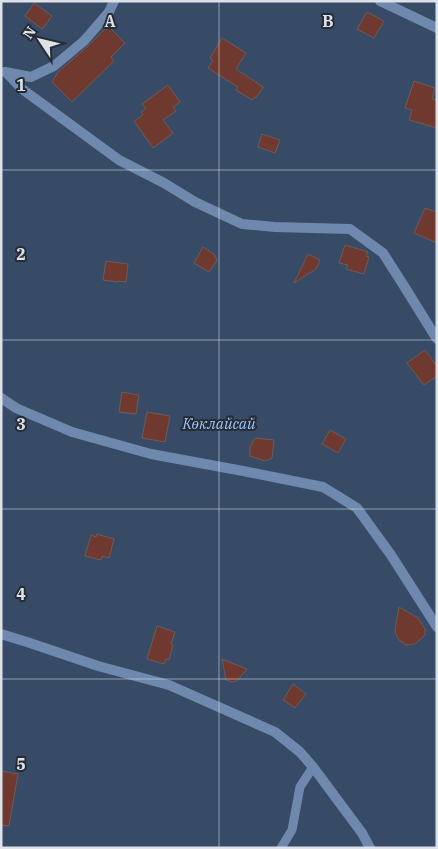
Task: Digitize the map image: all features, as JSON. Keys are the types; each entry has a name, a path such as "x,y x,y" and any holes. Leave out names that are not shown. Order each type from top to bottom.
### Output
{"street":[{"path":"4,71 32,76 54,66 84,41 109,12 114,1"},
{"path":"380,1 437,28"},
{"path":"4,71 22,89 119,160 164,183 195,202 242,224 350,229 383,253 437,340"},
{"path":"1,398 16,408 72,432 151,454 243,470 323,487 357,508 391,555 437,626"},
{"path":"1,634 98,666 170,685 275,732 300,752 313,767 362,833 370,848"}],"lane":[{"path":"281,848 292,830 300,787 313,767"}],"green space":[{"name":"Көклайсай","path":"1,1 437,1 437,848 1,848"}],"building":[{"path":"34,3 52,16 42,29 25,16"},
{"path":"367,12 384,21 374,38 357,29"},
{"path":"108,26 125,43 111,57 114,61 72,102 52,82 58,72"},
{"path":"222,38 246,53 236,69 263,87 256,98 254,97 252,100 236,90 238,87 208,68 213,60 210,58"},
{"path":"414,81 435,88 432,99 437,100 437,128 409,120 412,110 405,108"},
{"path":"168,85 180,102 173,107 176,111 163,120 173,133 153,148 134,121 143,115 141,112 146,108 142,104"},
{"path":"262,134 280,140 275,153 258,147"},
{"path":"425,208 437,212 437,243 414,233"},
{"path":"345,245 368,252 366,256 369,257 364,274 346,269 348,265 339,263"},
{"path":"203,247 214,254 217,260 209,272 194,263"},
{"path":"308,254 320,260 316,269 294,283"},
{"path":"106,261 128,264 126,282 103,280"},
{"path":"425,350 437,366 437,376 424,385 407,363"},
{"path":"122,392 139,395 136,414 119,412"},
{"path":"147,412 170,416 165,442 142,438"},
{"path":"330,430 346,439 338,453 322,444"},
{"path":"255,438 274,440 272,458 265,461 250,456 250,447"},
{"path":"97,534 114,539 109,558 102,556 101,560 85,556 91,535 96,537"},
{"path":"399,607 418,618 425,629 425,635 415,644 406,645 396,635 395,630"},
{"path":"157,626 175,632 169,660 166,659 164,664 147,659"},
{"path":"222,659 247,669 237,681 226,680"},
{"path":"293,684 306,694 295,708 283,700"},
{"path":"1,771 18,774 9,826 1,825"}]}
